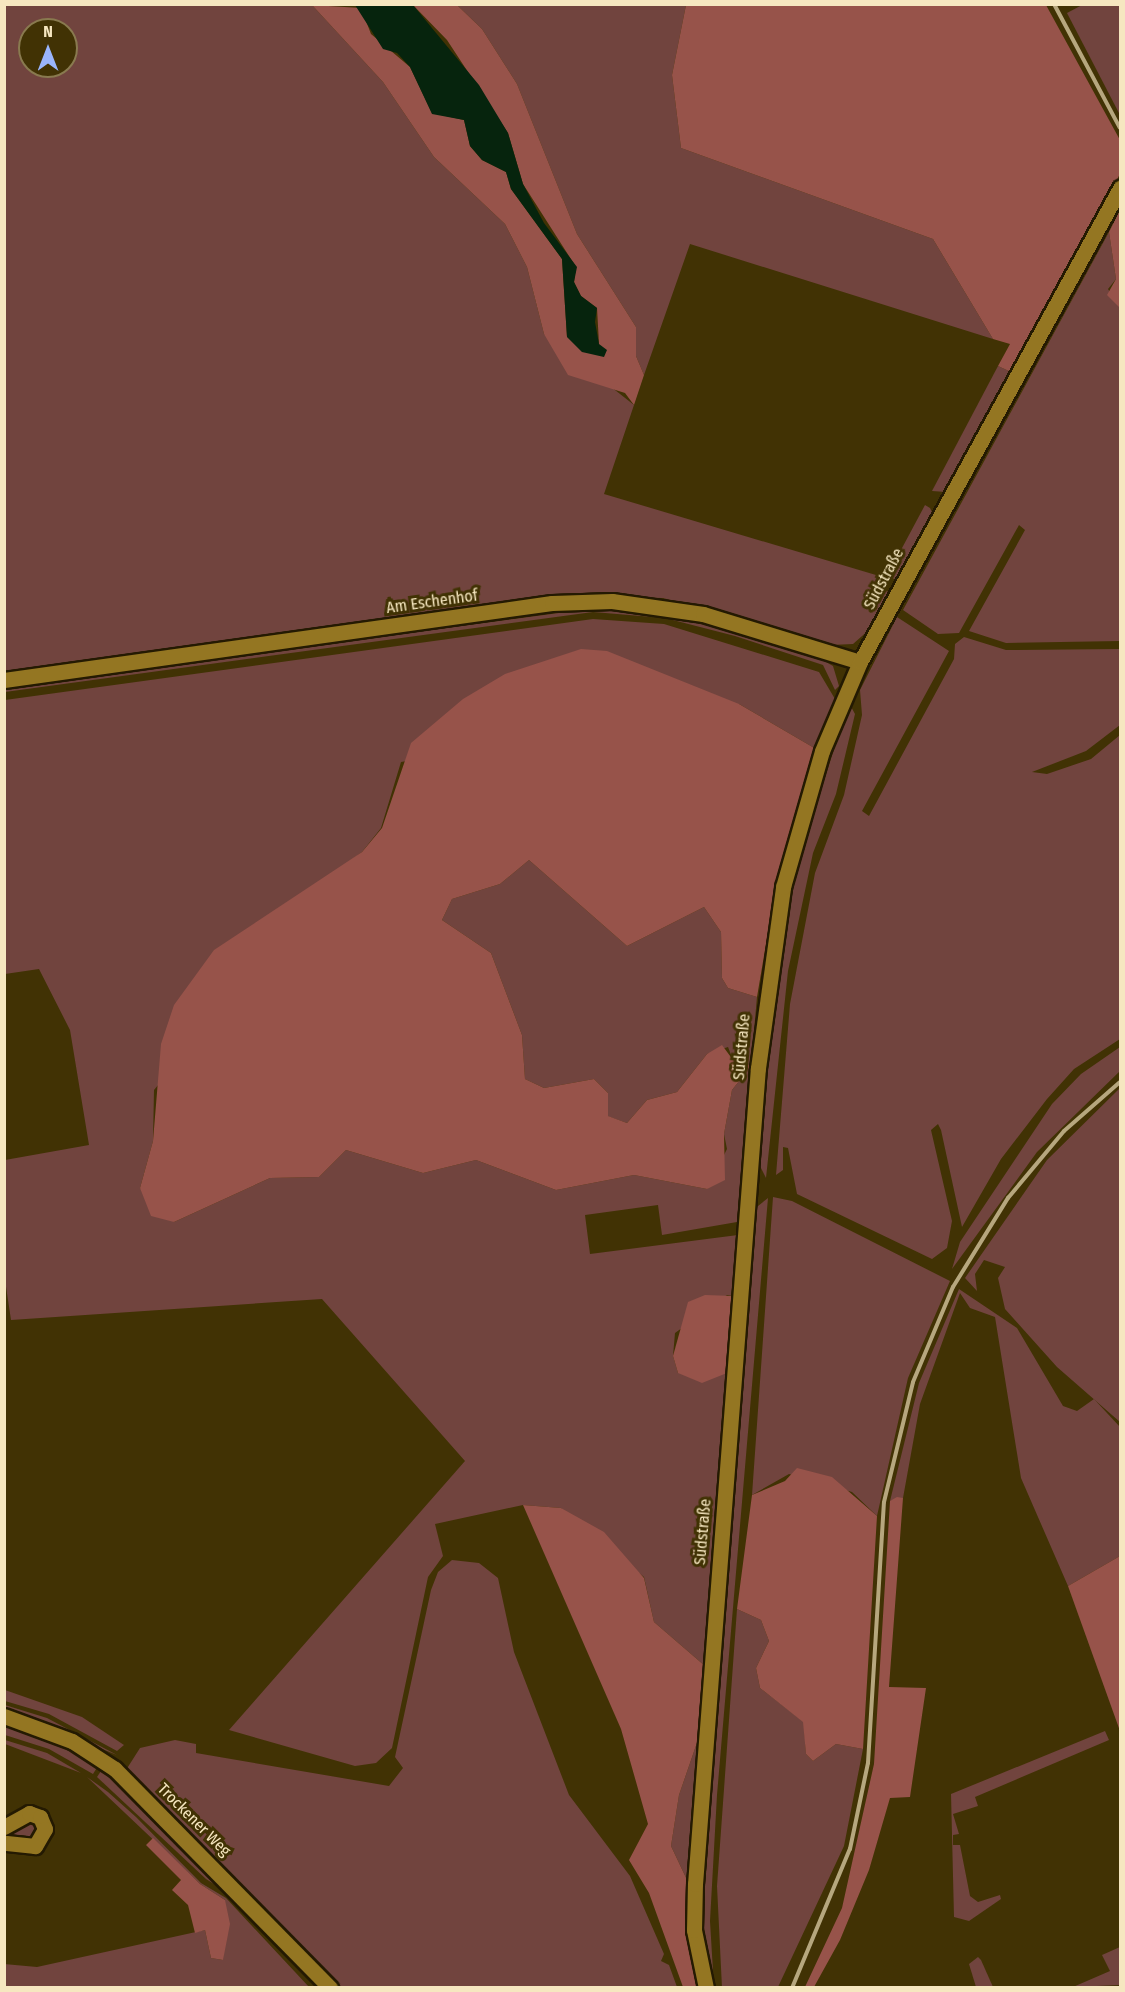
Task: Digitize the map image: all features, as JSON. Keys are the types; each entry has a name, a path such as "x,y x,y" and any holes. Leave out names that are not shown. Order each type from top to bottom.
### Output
{"street":[{"name":"Südstraße","path":"706,1988 694,1930 694,1884 765,998 796,831 822,751 860,662 1120,188"},
{"name":"Am Eschenhof","path":"4,680 540,605 612,601 703,614 860,662"},
{"name":"Trockener Weg","path":"4,1716 72,1741 115,1769 330,1988"},
{"path":"4,1827 28,1813 40,1817 45,1829 35,1846 4,1843"}],"shaded area":[{"path":"1084,4 1120,5 1120,115 1067,13"},
{"path":"4,5 312,5 383,82 434,157 505,224 527,267 544,334 634,405 604,494 886,578 879,589 889,592 870,629 853,644 831,645 663,598 552,596 5,674"},
{"path":"312,5 361,8 371,34 410,67 432,113 464,120 470,146 482,160 506,172 511,189 562,259 567,337 599,344 597,308 581,296 574,282 576,267 523,184 508,133 447,40 413,5 457,5 482,29 517,84 577,234 636,327 636,356 644,375 634,405 625,393 568,375 544,334 527,267 505,224 434,157 383,82"},
{"path":"355,5 413,5 479,85 508,133 523,184 544,223 577,267 574,282 581,296 597,308 595,322 599,344 607,350 604,357 582,352 567,337 562,259 511,189 506,172 482,160 470,146 464,120 432,114 410,67 397,53 383,49"},
{"path":"457,5 686,5 672,75 681,148 933,239 993,339 690,244 644,375 636,356 636,327 577,234 517,84 482,29"},
{"path":"686,5 1046,5 1120,140 1120,174 1011,372 998,366 1010,344 993,339 933,239 681,148 672,75"},
{"path":"1120,210 1120,308 1107,295 1116,279 1109,232"},
{"path":"1109,232 1116,279 1108,289 1120,308 1120,641 1006,643 969,631 1025,530 1019,525 959,633 938,634 903,610"},
{"path":"998,366 1011,372 946,492 932,491"},
{"path":"925,505 933,514 897,579 886,578"},
{"path":"604,607 699,620 819,658 833,666 839,686 835,690 823,665 735,636 665,618 593,612 5,692 4,687"},
{"path":"897,617 949,651 862,811 869,816 954,659 955,644 964,637 1006,650 1120,649 1120,725 1086,751 1032,772 1047,774 1091,759 1120,735 1120,1039 1074,1069 1047,1099 1001,1159 962,1227 941,1130 938,1124 931,1130 952,1221 947,1248 932,1259 797,1194 788,1148 783,1147 783,1170 776,1175 790,1004 815,873 844,795 862,715 860,690"},
{"path":"593,619 664,624 819,672 835,699 816,749 739,704 401,762 381,828 362,852 333,874 154,1090 153,1141 140,1188 174,1222 270,1178 319,1177 346,1150 423,1173 476,1160 556,1190 634,1175 707,1189 727,1149 724,1134 732,1090 751,1066 737,1222 662,1235 658,1205 585,1215 590,1254 738,1235 733,1296 727,1295 675,1333 673,1356 678,1373 727,1373 705,1666 654,1622 644,1577 561,1508 523,1505 435,1524 443,1556 428,1577 392,1748 376,1763 355,1766 229,1730 465,1461 322,1299 11,1320 5,1280 5,1160 89,1145 70,1030 39,969 5,974 5,700"},
{"path":"581,649 607,651 739,704 816,749 776,885 757,997 728,988 722,978 721,932 704,907 627,946 529,860 500,884 452,899 442,920 491,953 522,1035 525,1079 544,1088 594,1079 608,1093 608,1116 627,1123 647,1100 677,1092 707,1054 722,1045 733,1060 751,1066 732,1090 724,1134 725,1180 707,1189 634,1175 556,1190 476,1160 423,1173 346,1150 319,1177 270,1178 174,1222 151,1216 140,1188 153,1141 161,1044 174,1005 214,950 362,852 382,828 411,743 463,699 505,674"},
{"path":"849,703 855,714 836,794 813,853 788,971 766,1178 758,1162 765,1068 789,889"},
{"path":"529,860 627,946 704,907 721,932 722,978 728,988 757,997 751,1066 733,1060 728,1047 707,1054 677,1092 647,1100 627,1123 607,1116 608,1093 594,1079 544,1088 525,1079 522,1035 491,953 442,920 452,899 500,884"},
{"path":"1120,1047 1120,1071 1037,1152 952,1269 960,1242 1052,1104 1081,1074"},
{"path":"1120,1088 1120,1422 1057,1367 1005,1309 998,1278 1005,1267 984,1260 975,1274 977,1291 965,1278 1047,1160"},
{"path":"773,1197 792,1201 950,1281 908,1378 877,1516 852,1492 789,1474 752,1495"},
{"path":"768,1198 717,1795 710,1921 714,1988 701,1931 700,1884 753,1210"},
{"path":"959,1289 1017,1328 1063,1406 1077,1411 1094,1399 1120,1427 1120,1556 1068,1586 1021,1478 995,1317 970,1308 960,1293 920,1404 903,1498 890,1501 919,1383"},
{"path":"705,1295 733,1296 727,1373 702,1383 678,1373 673,1356 688,1302"},
{"path":"797,1468 832,1477 877,1516 863,1749 836,1744 813,1761 806,1754 803,1722 760,1688 756,1668 769,1641 761,1620 737,1609 752,1495 785,1481"},
{"path":"897,1497 903,1498 889,1687 926,1688 910,1797 890,1798 869,1870 840,1940 814,1987 805,1987 842,1908 874,1764 890,1501"},
{"path":"523,1505 561,1508 604,1532 644,1578 654,1622 705,1666 700,1734 679,1795 671,1846 688,1882 688,1930 700,1987 683,1987 649,1893 629,1860 648,1824 621,1729"},
{"path":"1120,1556 1120,1731 1068,1586"},
{"path":"452,1560 479,1563 498,1578 514,1652 569,1795 630,1876 664,1954 661,1961 669,1965 677,1987 340,1987 126,1770 140,1748 175,1740 196,1744 196,1753 389,1786 403,1768 395,1757 431,1590 438,1572"},
{"path":"737,1609 761,1620 769,1641 756,1668 760,1688 804,1722 806,1754 813,1761 836,1744 863,1749 844,1846 778,1987 722,1988 717,1886"},
{"path":"5,1690 82,1717 124,1745 117,1751 49,1714 5,1701"},
{"path":"5,1705 47,1718 117,1755 5,1710"},
{"path":"5,1723 41,1735 98,1766 93,1774 49,1749 5,1735"},
{"path":"1105,1731 1109,1740 975,1797 978,1806 953,1814 959,1834 953,1835 953,1845 960,1845 970,1896 978,1902 1000,1895 1001,1899 969,1921 954,1917 951,1794"},
{"path":"700,1734 688,1882 671,1846 679,1795"},
{"path":"5,1740 47,1753 81,1773 5,1744"},
{"path":"103,1768 112,1774 230,1894 206,1879 97,1777"},
{"path":"87,1777 136,1817 201,1883 226,1898 309,1987 5,1987 4,1964 37,1967 205,1930 211,1958 223,1960 225,1900 200,1884"},
{"path":"33,1820 39,1828 32,1839 11,1835 13,1828"},
{"path":"153,1838 200,1884 225,1900 230,1924 223,1960 211,1958 205,1930 195,1933 188,1905 172,1890 181,1880 146,1845"},
{"path":"1120,1947 1120,1985 1073,1987 1110,1971 1102,1955"},
{"path":"978,1957 993,1987 976,1987 969,1964"}],"railway":[{"path":"1054,4 1120,128"},
{"path":"792,1988 850,1849 868,1763 884,1502 913,1382 953,1287 1008,1198 1064,1131 1120,1082"}]}
